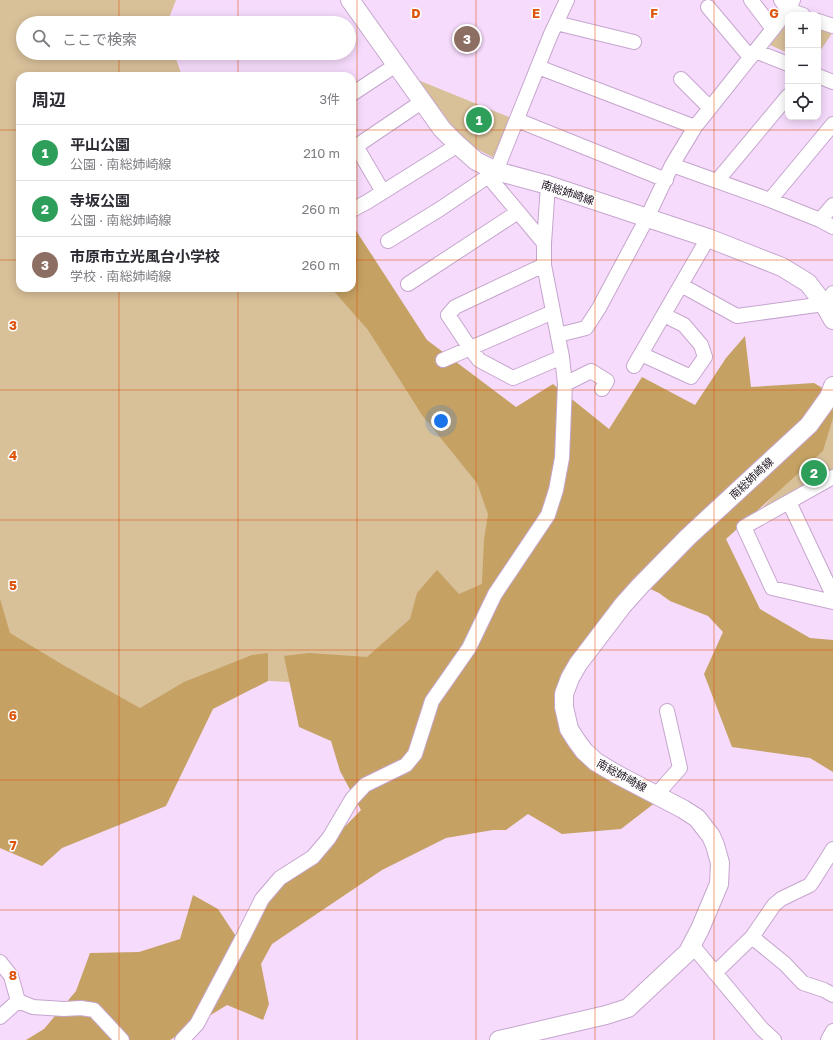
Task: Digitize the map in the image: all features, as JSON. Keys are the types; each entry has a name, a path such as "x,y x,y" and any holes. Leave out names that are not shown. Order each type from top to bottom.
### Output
{"main road":[{"name":"南総姉崎線","path":"350,0 442,129 476,160 496,171 548,185 708,238 782,267 829,298 833,320"},
{"name":"南総姉崎線","path":"499,1040 628,1008 688,952 692,945 719,884 720,863 711,836 697,818 683,808 618,775 596,762 584,751 570,729 564,707 564,694 570,678 578,664 611,620 640,586 688,537 809,425 829,398 833,386"}],"street":[{"path":"544,243 493,182 496,171 566,0"},
{"path":"751,0 773,28"},
{"path":"558,335 586,328 647,218 672,165 695,127 773,28 787,3 799,12"},
{"path":"708,7 753,54 785,63"},
{"path":"821,22 833,26"},
{"path":"556,23 634,42"},
{"path":"356,91 396,65"},
{"path":"538,67 695,127"},
{"path":"821,77 833,82"},
{"path":"682,79 710,108"},
{"path":"717,181 785,100"},
{"path":"356,147 423,102"},
{"path":"517,120 666,180"},
{"path":"770,200 833,124"},
{"path":"356,208 458,145"},
{"path":"356,151 383,192"},
{"path":"672,165 770,200 820,220 833,227"},
{"path":"388,241 440,209 496,171"},
{"path":"182,1040 197,1024 262,899 280,878 313,856 329,838 352,799 365,785 406,765 415,754 432,702 469,648 495,594 548,515 556,490 562,458 565,384 562,356 544,265 548,185"},
{"path":"820,220 833,205"},
{"path":"408,284 518,212"},
{"path":"664,315 684,325 701,345 705,357 691,377 638,360 708,238"},
{"path":"544,265 455,307 448,315 479,360 513,378 562,356"},
{"path":"681,285 737,316 829,298"},
{"path":"442,360 553,312"},
{"path":"565,384 592,371 607,381 602,389"},
{"path":"833,477 744,527 772,588 833,602"},
{"path":"789,502 833,595"},
{"path":"657,794 680,768 667,711"},
{"path":"714,973 752,937 774,905 781,899 810,884 833,851"},
{"path":"752,937 785,964 803,983 824,990 833,995"},
{"path":"692,945 762,1029 774,1040"},
{"path":"0,962 11,976 18,1001"},
{"path":"0,1017 18,1001"},
{"path":"18,1001 33,1007 64,1009 81,1008 94,1010 122,1040"},
{"path":"828,1040 833,1031"}],"shaded area":[{"path":"0,0 176,0 170,16 16,16 16,60 176,60 181,72 16,72 16,292 356,291 429,352 614,494 352,686 221,678 134,732 0,682"},
{"path":"785,27 785,52 770,45"},
{"path":"821,28 833,32 821,50"},
{"path":"418,80 511,118 495,158 475,147 461,136"},
{"path":"356,231 427,340 516,407 553,384 609,429 642,377 695,405 726,358 745,336 751,387 814,383 833,394 833,418 823,451 726,539 760,609 810,638 833,640 833,772 810,758 732,747 704,674 723,632 708,616 670,601 659,593 633,581 557,697 589,761 656,802 621,829 562,834 528,814 506,830 493,830 446,838 382,870 272,944 261,964 269,1004 263,1020 227,1005 170,1040 26,1040 44,1029 76,991 90,953 139,952 180,939 193,895 218,909 243,947 266,892 325,847 361,810 340,771 331,741 299,727 284,656 309,653 367,657 410,619 417,593 437,570 459,594 482,584 484,540 488,514 477,483 422,415 368,330 335,292 356,292"},
{"path":"833,416 833,477 744,527 798,470"},
{"path":"0,599 10,633 63,665 140,708 184,682 252,655 268,653 268,681 213,709 166,806 62,848 42,866 0,848"}],"place":[{"name":"市原市立光風台小学校","path":"467,39"},
{"name":"平山公園","path":"479,120"},
{"name":"寺坂公園","path":"814,473"}]}
